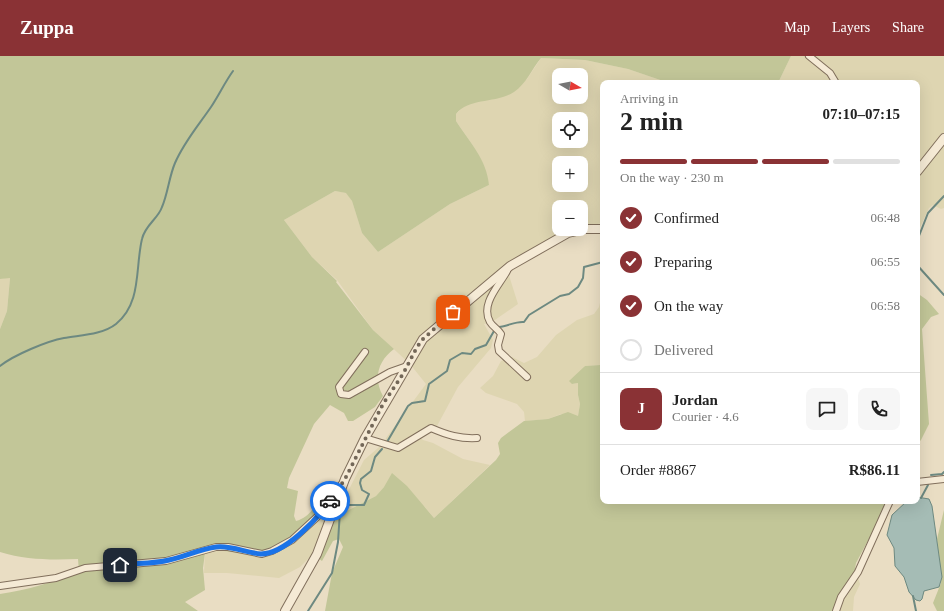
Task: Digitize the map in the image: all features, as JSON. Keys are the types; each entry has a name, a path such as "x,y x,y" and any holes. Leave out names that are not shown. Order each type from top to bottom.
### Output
{"street":[{"path":"809,56 830,73 834,80"},
{"path":"920,168 944,138"},
{"path":"285,611 317,554 345,479 365,438 423,339 510,266 568,233 581,230 600,229"},
{"path":"510,266 489,300 488,317 491,324 501,334 498,346 500,351 527,377"},
{"path":"365,352 339,387 341,394 349,395 390,372 407,366"},
{"path":"365,438 398,448 431,428 448,436 477,438"},
{"path":"0,586 56,578 85,568 166,561 216,547 228,547 262,554 272,551 292,540 317,517 345,479"},
{"path":"920,482 944,479"},
{"path":"836,611 841,597 858,572 889,504"}],"shaded area":[{"path":"791,56 944,56 944,208 941,209 933,205 929,208 920,228 920,80 779,80"},
{"path":"541,58 585,60 628,69 660,80 600,80 600,224 588,226 588,200 552,200 552,236 560,236 506,266 518,304 492,322 484,324 493,340 491,348 458,387 437,426 423,432 420,437 423,440 433,443 463,459 490,465 434,518 425,507 384,487 376,496 337,516 313,554 300,567 279,578 227,573 204,573 205,553 215,550 256,555 332,500 335,505 341,505 364,460 385,442 386,438 426,384 410,364 373,330 337,280 312,257 284,220 335,191 347,193 352,201 362,233 378,252 450,204 489,185 474,147 456,121 456,114 467,104 503,96 527,79"},
{"path":"10,277 7,311 0,329 0,279"},
{"path":"600,303 600,365 585,366 572,384 578,383 579,387 578,395 580,404 578,417 561,414 548,419 525,421 524,412 517,404 486,393 480,388 493,376 501,361 512,357 524,363 537,357 556,335 577,320 594,314"},
{"path":"857,575 860,584 854,597 853,611 833,611"}],"green space":[{"path":"0,56 791,56 779,80 660,80 628,69 585,60 541,58 525,81 514,92 507,96 468,105 456,114 456,121 472,143 485,167 489,185 450,204 378,252 362,233 352,201 346,193 335,191 284,220 312,257 337,281 336,282 373,330 394,349 384,359 379,370 378,383 383,396 375,407 353,421 348,421 344,413 330,405 314,424 289,478 287,488 298,491 294,516 296,521 302,519 315,506 323,483 333,487 333,499 292,541 256,555 215,550 205,553 203,568 205,590 185,602 198,611 0,611 0,594 40,585 79,572 78,559 39,559 19,557 0,552 0,329 7,311 10,278 0,279"},
{"path":"920,295 927,300 939,314 931,317 922,329 929,424 920,441"},
{"path":"600,365 600,504 887,504 856,563 855,569 857,575 833,611 325,611 332,573 343,547 339,539 333,541 322,561 313,554 337,516 376,496 384,487 392,473 407,486 434,518 496,460 500,454 498,443 501,438 524,421 548,419 568,412 578,416 580,404 578,383 572,384 569,381 585,366"},
{"path":"944,510 944,611 937,611 933,603 941,583 937,539"}],"water":[{"path":"920,498 929,499 932,506 942,577 939,587 924,591 920,601 916,600 909,592 904,577 895,566 894,548 887,535 892,515 904,504 920,504"}],"waterway":[{"path":"0,366 22,353 49,342 91,334 110,328 124,316 134,296 142,239 146,230 158,215 162,207 175,163 187,141 211,107 233,71"},
{"path":"920,233 928,213 944,196"},
{"path":"499,327 524,322 529,315 560,296 569,294 578,287 583,278 584,267 600,263"},
{"path":"920,268 944,295"},
{"path":"387,442 408,406 412,403 425,401 429,384 447,371 450,360 462,353 471,354 475,349 486,345 494,331"},
{"path":"308,611 332,573 338,542 340,511 344,505 364,505 369,494 362,490 360,483 361,479 371,471 375,457 382,449"},
{"path":"931,475 942,474 944,472"},
{"path":"921,498 928,485"},
{"path":"913,596 916,611"}],"way so far":[{"path":"330,501 345,479 383,404 403,374 417,347 431,331 453,312"}],"route":[{"path":"120,565 166,561 216,547 228,547 262,554 272,551 292,540 305,529 330,501"}]}
